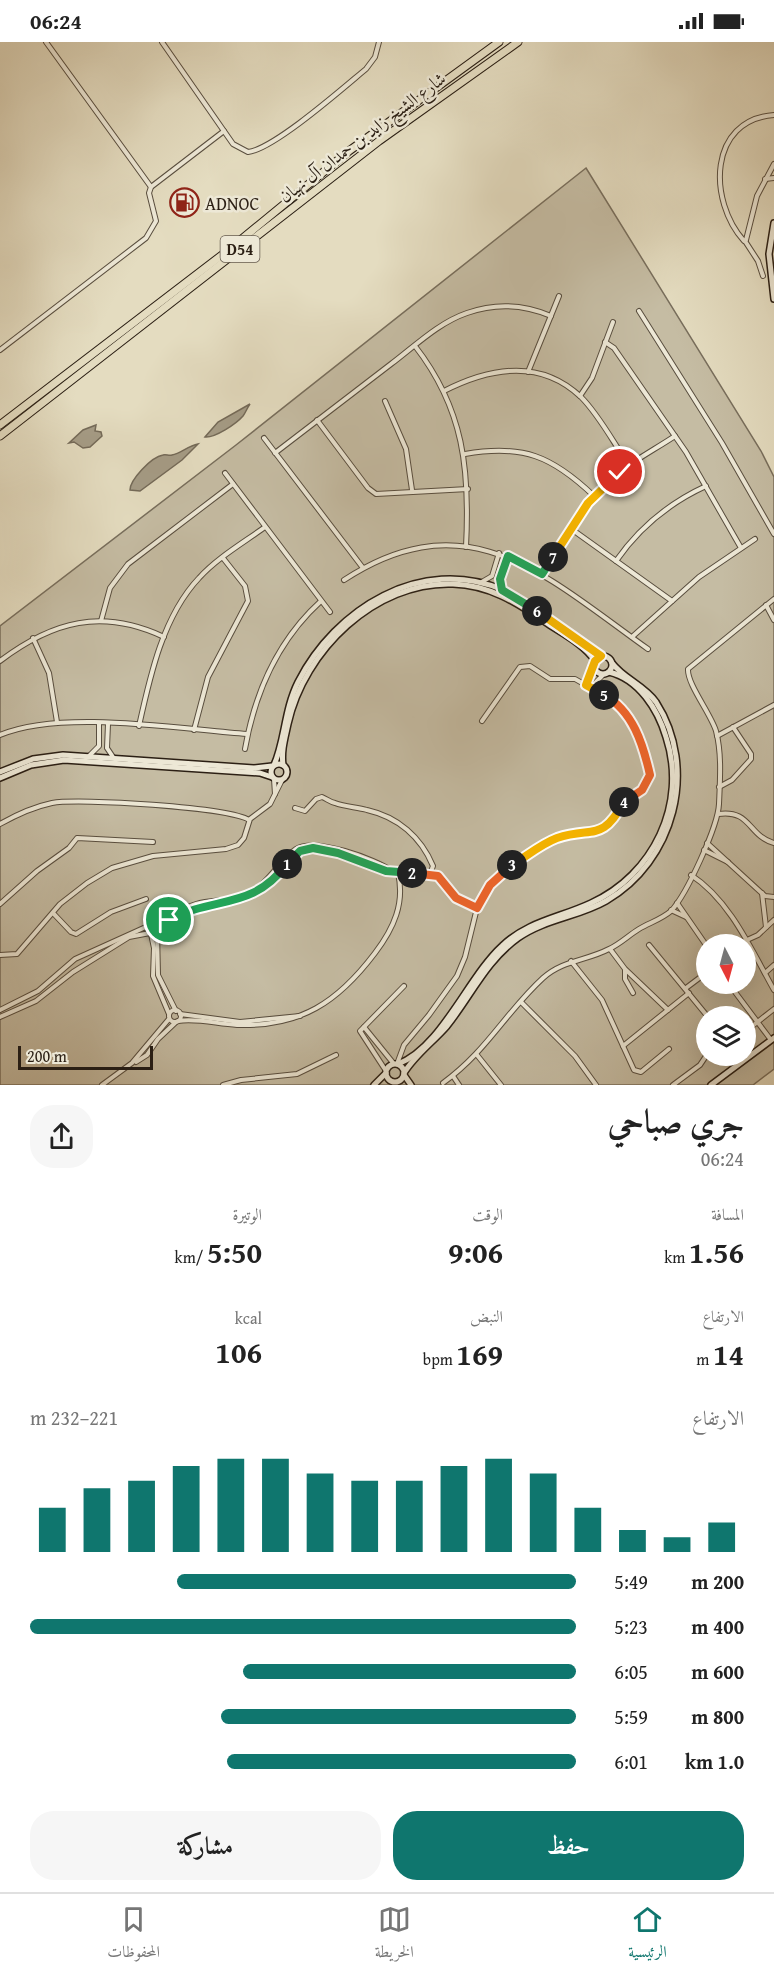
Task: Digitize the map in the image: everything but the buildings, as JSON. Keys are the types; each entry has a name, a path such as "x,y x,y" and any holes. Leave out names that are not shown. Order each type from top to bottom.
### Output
{"highway":[{"name":"شارع الشيخ زايد بن حمدان آل نهيان","path":"0,425 226,252 349,151 499,42"},
{"name":"شارع الشيخ زايد بن حمدان آل نهيان","path":"0,436 371,147 518,42"}],"street":[{"path":"46,42 151,187"},
{"path":"162,42 224,131 240,150 248,152 260,149 289,130 366,69 375,57 379,42"},
{"path":"763,276 758,261 726,213 720,156 725,146 744,123 754,118 774,116"},
{"path":"0,350 146,238 156,221 149,193 151,187 224,131"},
{"path":"745,241 755,203 774,164"},
{"path":"765,180 774,178"},
{"path":"774,223 769,254 774,299"},
{"path":"736,231 748,229"},
{"path":"528,372 559,296"},
{"path":"275,453 450,320 481,309 520,307 551,316"},
{"path":"639,311 722,443 774,534"},
{"path":"580,396 590,383 613,322"},
{"path":"605,342 614,348 675,436 741,548"},
{"path":"415,346 444,391 456,421 465,454 468,489 466,547"},
{"path":"444,391 486,373 528,372 559,382 580,396 629,465"},
{"path":"385,401 406,449 412,490"},
{"path":"317,420 370,491 379,495 412,490 468,489"},
{"path":"542,574 570,528 594,496 629,465 675,436"},
{"path":"264,438 363,568"},
{"path":"465,454 499,450 535,454 562,467 594,496"},
{"path":"225,473 330,612"},
{"path":"101,621 110,588 128,564 233,484"},
{"path":"616,561 651,520 677,501 706,486"},
{"path":"139,726 148,687 164,637 189,590 202,575 264,527"},
{"path":"570,528 672,600"},
{"path":"632,638 672,600 755,539"},
{"path":"344,580 382,558 416,549 466,547 499,553 542,574 648,649"},
{"path":"480,583 490,578 499,553"},
{"path":"502,590 503,570 508,556"},
{"path":"194,730 208,677 248,601 245,586 223,558"},
{"path":"495,567 503,570"},
{"path":"275,795 273,766 286,712 298,682 315,656 342,625 369,603 402,586 436,580 480,583 502,590 601,656 608,657 654,699 673,742 677,768 677,794 672,819 662,841 643,869 615,895 590,909 538,926 503,950 483,973 447,1026 404,1074 401,1083 390,1081 381,1085"},
{"path":"0,955 17,954 53,913 87,883 126,863 153,856 235,847 244,838 249,820 268,807 287,772 283,765 283,748 293,704 317,660 350,624 374,606 401,592 445,584 471,586 498,593 532,613 588,653 598,672 632,684 646,698 659,718 668,742 672,767 672,796 657,842 642,865 615,890 584,907 535,923 506,942 485,964 435,1034 410,1058 396,1064 374,1085"},
{"path":"443,1083 477,1055 543,978 571,961 610,949 671,910 677,903 704,850 718,814 717,736 709,714 689,677 688,669 774,599"},
{"path":"245,749 262,686 279,650 321,601"},
{"path":"766,605 774,620"},
{"path":"0,661 33,638 71,624 101,621 129,625 164,637"},
{"path":"33,638 49,673 57,723"},
{"path":"586,685 594,664 601,656"},
{"path":"591,687 606,673 612,663"},
{"path":"396,1064 404,1045 434,1009 457,976 465,957 477,908 490,885 507,869 554,839 603,829 618,815 625,801 646,784 650,775 628,714 615,701 571,678 547,678 530,666 520,667 482,721"},
{"path":"717,736 774,705"},
{"path":"0,735 23,727 57,723 99,723 248,735"},
{"path":"89,756 99,746 99,723"},
{"path":"108,724 107,748 114,758"},
{"path":"719,787 732,780 751,759 751,754 733,727"},
{"path":"0,772 41,758 89,756 259,768 283,765"},
{"path":"0,778 31,765 72,760 260,773 282,780"},
{"path":"295,808 305,811 314,800 322,797 336,804 366,809 390,818 409,831 421,843 432,864 430,874"},
{"path":"0,824 36,807 69,802 169,807 235,814 249,820"},
{"path":"718,814 729,812 740,815 766,840 774,843"},
{"path":"0,904 37,871 69,849 77,838 153,842"},
{"path":"707,843 767,897 774,897"},
{"path":"0,1010 38,991 75,959 196,904 233,899 248,894 269,878 294,851 304,846 336,849 395,872 402,891 391,927 378,949 340,993 322,1006 301,1016 240,1022 202,1020 177,1022 169,1017 153,976 154,948 150,933 151,925"},
{"path":"0,1017 36,1001 73,972 97,960 129,937 158,931 169,920 194,908 237,901 253,894 274,879 295,854 306,849 338,853 395,872 430,874 441,879 456,898 477,908"},
{"path":"704,850 729,862"},
{"path":"691,875 716,897 742,934"},
{"path":"762,892 766,927"},
{"path":"53,913 71,932 76,934 111,912 146,899"},
{"path":"677,903 698,934"},
{"path":"671,910 686,917"},
{"path":"755,934 774,920"},
{"path":"102,1085 132,1064 177,1022 178,1012 158,975 158,931 151,925"},
{"path":"649,945 699,1006"},
{"path":"610,949 625,969 668,1010"},
{"path":"756,957 774,990"},
{"path":"571,961 598,993 637,1072 643,1071 669,1049"},
{"path":"765,973 774,965"},
{"path":"625,969 625,979 633,993"},
{"path":"623,1046 668,1010 696,982"},
{"path":"362,1029 404,986"},
{"path":"711,1085 772,1039 736,994"},
{"path":"521,1002 575,1056 597,1085"},
{"path":"757,1023 774,1008"},
{"path":"150,1047 169,1017 178,1012 202,1020"},
{"path":"362,1029 396,1064 411,1085"},
{"path":"362,1029 390,1081"},
{"path":"223,1085 241,1080 291,1075 336,1055"},
{"path":"477,1055 501,1085"},
{"path":"673,1085 699,1066"},
{"path":"453,1076 459,1085"}],"shaded area":[{"path":"586,168 761,451 774,477 774,1069 753,1085 0,1085 0,626 236,445"},
{"path":"250,404 236,423 220,433 205,437 218,422"},
{"path":"96,425 95,431 101,432 102,436 90,447 83,448 74,442 69,443 83,430"},
{"path":"198,444 182,460 140,491 130,490 137,475 147,464 163,455 175,454"}],"place":[{"name":"ADNOC","path":"184,203"}],"route":[{"path":"169,920 194,908 248,897 274,879 297,853 313,848 338,853 386,871 438,876 456,898 477,908 485,891 501,873 543,845 566,836 593,833 611,823 618,815 623,803 644,787 650,775 632,721 623,707 586,685 593,672 595,661 601,656 518,598 502,590 500,579 508,556 542,574 588,503 620,472"}]}
